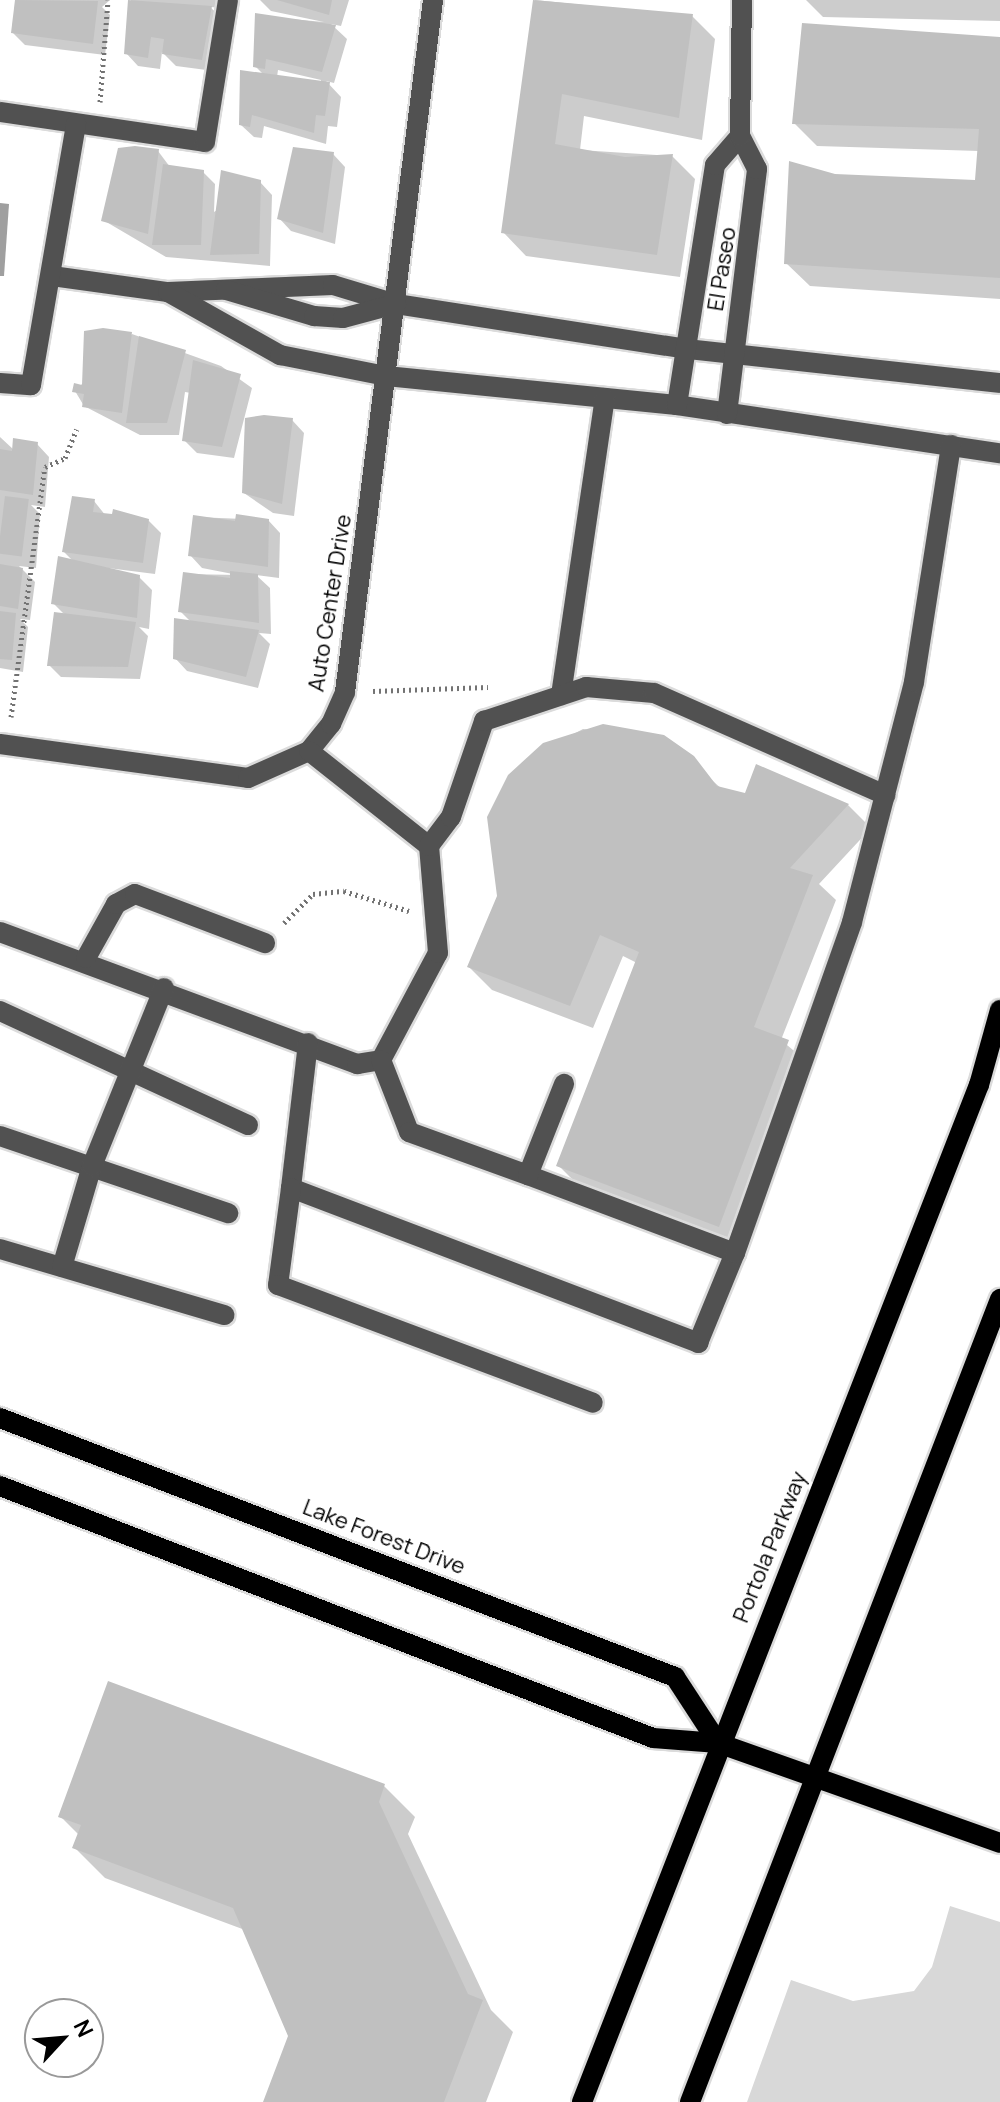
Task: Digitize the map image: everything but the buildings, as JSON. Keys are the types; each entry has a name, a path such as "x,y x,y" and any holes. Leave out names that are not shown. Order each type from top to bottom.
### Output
{"main road":[{"name":"Portola Parkway","path":"582,2102 718,1743 979,1085 1000,1010"},
{"path":"690,2102 1000,1299"},
{"name":"Lake Forest Drive","path":"0,1418 675,1677 718,1743"},
{"path":"0,1486 653,1738 718,1743 1000,1843"}],"street":[{"path":"0,112 205,142 228,0"},
{"name":"Auto Center Drive","path":"309,751 345,692 433,0"},
{"name":"El Paseo","path":"727,414 757,169 740,136 742,0"},
{"path":"0,383 31,385 76,124"},
{"name":"El Paseo","path":"677,405 715,165 740,136"},
{"path":"52,276 168,292 273,285 333,285 396,304 687,349 1000,383"},
{"path":"263,344 273,285"},
{"path":"223,289 269,308 343,318 396,304"},
{"path":"168,292 280,355 386,376 677,405 1000,453"},
{"path":"561,695 605,398"},
{"path":"291,1188 698,1343 735,1253 852,922 885,795 931,592 951,445"},
{"path":"429,846 451,817 484,721 561,695 618,688 685,701 744,738 885,795"},
{"path":"4,745 248,778 309,751 429,846 438,953 381,1060 409,1132 735,1253"},
{"path":"86,958 116,904 135,894 265,943"},
{"path":"0,932 86,958 357,1064 381,1060"},
{"path":"62,1267 92,1166 129,1064 164,988"},
{"path":"0,1011 129,1064 248,1125"},
{"path":"308,1043 278,1285 593,1403"},
{"path":"528,1175 564,1084"},
{"path":"0,1136 228,1213"},
{"path":"0,1249 224,1315"}],"path":[{"path":"97,127 108,0"},
{"path":"4,745 45,467 65,458 77,429"},
{"path":"345,692 488,687"},
{"path":"265,943 313,894 344,891 407,913 435,891"}],"shaded area":[{"path":"0,203 9,204 4,276 0,276"},
{"path":"950,1906 1000,1922 1000,2102 747,2102 791,1980 853,2001 914,1991 932,1967"}]}
